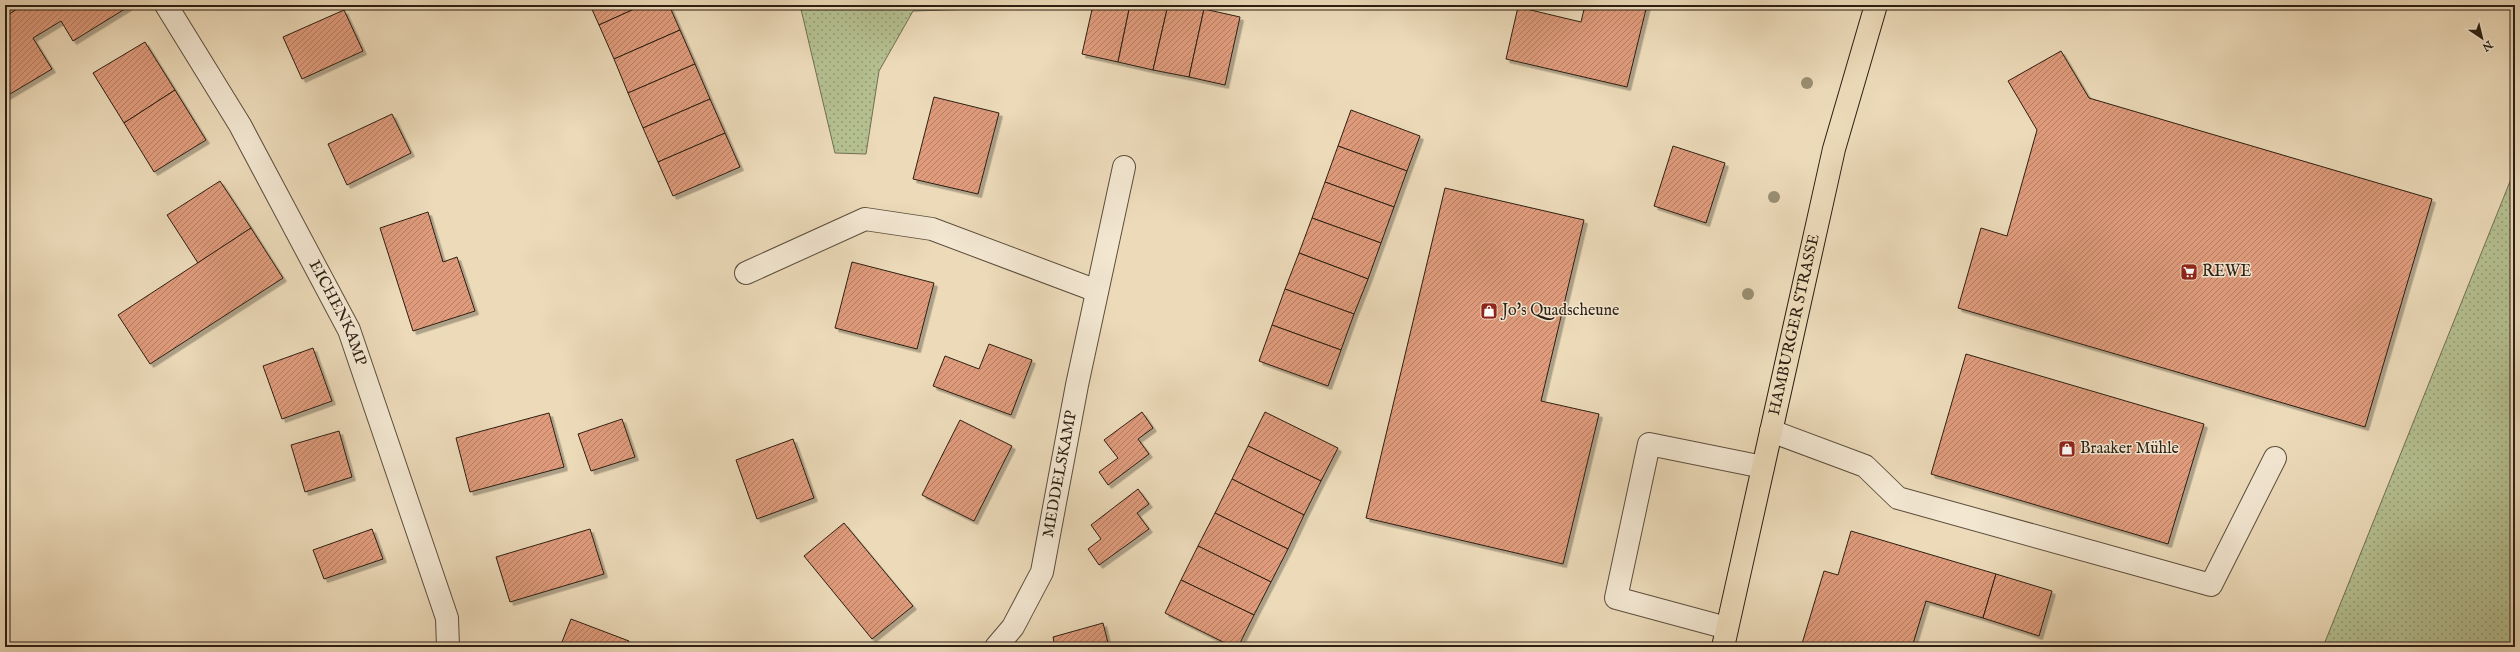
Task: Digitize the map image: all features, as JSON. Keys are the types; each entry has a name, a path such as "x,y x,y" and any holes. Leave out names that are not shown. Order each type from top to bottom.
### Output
{"main road":[{"name":"HAMBURGER STRASSE","path":"1725,637 1834,149 1876,5"}],"street":[{"name":"EICHENKAMP","path":"166,5 240,125 349,330 447,618 448,647"},
{"name":"MEDDELSKAMP","path":"996,647 1013,627 1042,572 1097,291 1124,167"},
{"path":"746,273 865,219 932,229 1097,291"},
{"path":"1771,431 1865,466 1898,498 2212,586 2275,458"},
{"path":"1725,637 1616,598 1649,444 1763,467"}],"green space":[{"path":"800,5 986,5 977,9 913,11 879,71 866,154 835,153"},
{"path":"2515,169 2515,647 2323,647 2501,204"}],"building":[{"path":"5,5 23,5 5,17"},
{"path":"23,5 126,5 128,7 73,41 61,21 33,38 52,69 5,97 5,17"},
{"path":"590,5 643,5 599,25"},
{"path":"643,5 669,5 680,30 614,59 599,25"},
{"path":"1093,5 1130,5 1118,62 1082,54"},
{"path":"1130,5 1168,5 1153,70 1118,62"},
{"path":"1168,5 1188,5 1204,9 1189,77 1153,70"},
{"path":"1585,5 1647,5 1627,87 1506,59 1518,7 1581,22"},
{"path":"1204,9 1240,17 1225,85 1189,77"},
{"path":"344,10 363,51 302,79 283,37"},
{"path":"680,30 695,64 628,93 614,59"},
{"path":"145,42 175,90 124,123 93,73"},
{"name":"REWE","path":"2061,51 2089,98 2432,199 2365,427 1958,308 1981,228 2007,236 2037,130 2008,81"},
{"path":"695,64 710,99 643,128 628,93"},
{"path":"175,90 206,140 154,172 124,123"},
{"path":"934,97 999,113 978,194 913,179"},
{"path":"710,99 725,133 658,162 643,128"},
{"path":"1351,110 1420,136 1407,171 1338,146"},
{"path":"392,114 411,153 347,185 328,144"},
{"path":"725,133 740,167 673,196 658,162"},
{"path":"1338,146 1407,171 1394,207 1325,182"},
{"path":"1673,146 1725,163 1706,223 1654,206"},
{"path":"220,181 251,228 198,263 167,215"},
{"path":"1325,182 1394,207 1381,243 1312,218"},
{"name":"Jo's Quadscheune","path":"1445,188 1584,220 1541,401 1599,414 1563,564 1366,518"},
{"path":"428,212 443,262 457,257 475,311 413,331 380,228"},
{"path":"1312,218 1381,243 1368,279 1299,253"},
{"path":"251,228 283,278 150,364 118,315"},
{"path":"1299,253 1368,279 1354,314 1285,289"},
{"path":"852,262 934,283 917,349 835,328"},
{"path":"1285,289 1354,314 1341,350 1272,325"},
{"path":"1272,325 1341,350 1328,386 1259,361"},
{"path":"989,344 1032,360 1011,415 933,386 945,356 979,369"},
{"path":"313,348 332,401 282,419 263,366"},
{"name":"Braaker Mühle","path":"1966,354 2204,424 2168,544 1931,474"},
{"path":"1142,412 1153,428 1138,439 1149,454 1108,485 1099,472 1118,458 1104,440"},
{"path":"1265,412 1338,448 1321,481 1248,446"},
{"path":"549,413 564,467 470,492 456,438"},
{"path":"622,419 635,457 591,471 578,434"},
{"path":"960,420 1012,446 974,521 922,495"},
{"path":"339,431 352,477 305,492 291,445"},
{"path":"793,439 814,498 757,519 736,460"},
{"path":"1248,446 1321,481 1304,515 1232,479"},
{"path":"1232,479 1304,515 1288,549 1215,513"},
{"path":"1138,489 1149,504 1137,513 1149,529 1099,565 1088,549 1101,539 1091,525"},
{"path":"1215,513 1288,549 1271,582 1198,546"},
{"path":"844,523 913,606 872,639 804,556"},
{"path":"372,529 383,559 324,579 313,550"},
{"path":"590,529 604,574 510,602 496,557"},
{"path":"1851,531 1996,574 1983,618 1926,601 1912,647 1801,647 1824,571 1838,575"},
{"path":"1198,546 1271,582 1254,615 1181,580"},
{"path":"1996,574 2052,591 2039,636 1983,618"},
{"path":"1181,580 1254,615 1238,647 1233,647 1165,613"},
{"path":"571,619 629,641 627,647 560,647"},
{"path":"1103,623 1108,643 1092,647 1055,647 1053,637"}],"place":[{"name":"REWE","path":"2189,272"},
{"name":"Jo's Quadscheune","path":"1489,311"},
{"name":"Braaker Mühle","path":"2067,449"}]}
